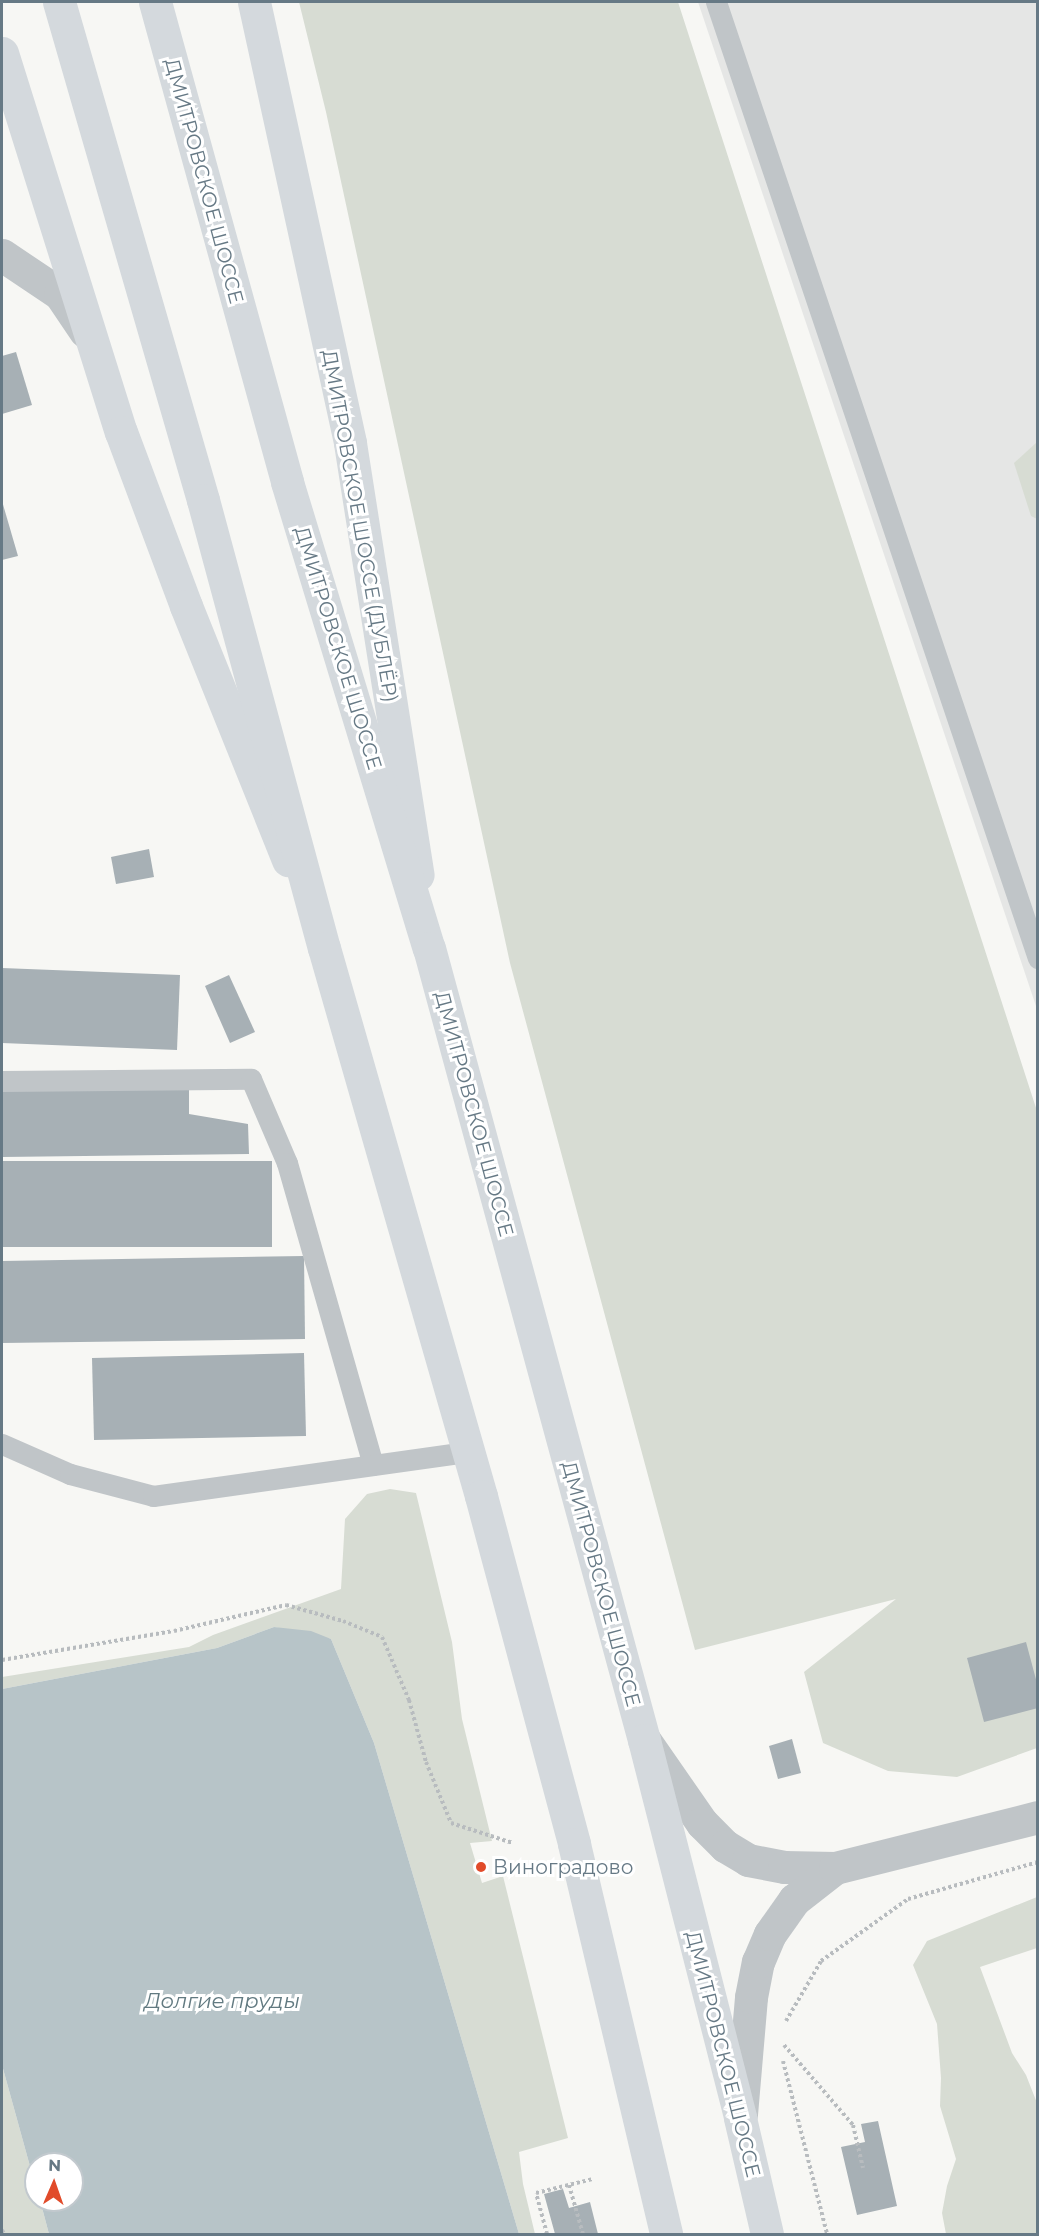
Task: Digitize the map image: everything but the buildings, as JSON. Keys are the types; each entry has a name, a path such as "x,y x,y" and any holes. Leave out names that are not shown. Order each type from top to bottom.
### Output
{"main road":[{"path":"59,2 203,500 324,948 468,1452 574,1844 666,2235"},
{"name":"ДМИТРОВСКОЕ ШОССЕ","path":"155,2 287,482 429,948 644,1740 740,2118 767,2235"},
{"name":"ДМИТРОВСКОЕ ШОССЕ (ДУБЛЁР)","path":"254,2 350,443 429,948"},
{"path":"2,53 121,432 186,606 324,948"}],"street":[{"path":"2,255 60,294 90,338"},
{"path":"644,1740 702,1823 725,1846 748,1860 784,1867 835,1868 1038,1817"},
{"path":"740,2118 751,1997 758,1962 770,1934 794,1900 835,1868"}],"lane":[{"path":"716,2 1038,958"},
{"path":"2,1081 251,1079 287,1163 373,1465"},
{"path":"2,1444 70,1474 153,1496 468,1452"}],"path":[{"path":"2,1660 174,1631 286,1605 343,1621 382,1637 409,1700 426,1762 451,1823 513,1843"},
{"path":"783,2028 821,1961 908,1899 1038,1862"},
{"path":"780,2049 777,2037 853,2125 863,2168"},
{"path":"783,2060 827,2235"},
{"path":"855,2134 863,2133"},
{"path":"547,2235 536,2193 593,2179"},
{"path":"569,2185 583,2235"},
{"path":"566,2197 572,2194"},
{"path":"2,2230 4,2235"}],"shaded area":[{"path":"299,2 678,2 1037,1111 1037,1748 957,1777 888,1771 823,1743 804,1672 896,1599 695,1650 510,963 326,112"},
{"path":"698,2 1037,2 1037,1009"},
{"path":"1037,442 1037,519 1031,516 1014,463"},
{"path":"390,1489 416,1493 452,1642 462,1719 492,1841 470,1843 482,1883 503,1876 568,2138 519,2152 523,2184 535,2234 519,2234 374,1743 331,1639 274,1627 217,1648 2,1689 2,1677 189,1647 213,1635 341,1589 345,1519 367,1494"},
{"path":"1037,1897 1037,1948 980,1967 1012,2053 1026,2075 1037,2103 1037,2234 946,2234 942,2213 947,2186 956,2159 940,2106 941,2078 937,2024 913,1965 927,1941"},
{"path":"2,2065 26,2152 24,2152 24,2212 43,2212 49,2234 2,2234"}],"water":[{"name":"Долгие пруды","path":"274,1627 311,1631 331,1639 374,1743 519,2234 49,2234 43,2212 84,2212 84,2152 26,2152 2,2065 2,1689 217,1648"}],"place":[{"name":"Виноградово","path":"481,1867"}]}
